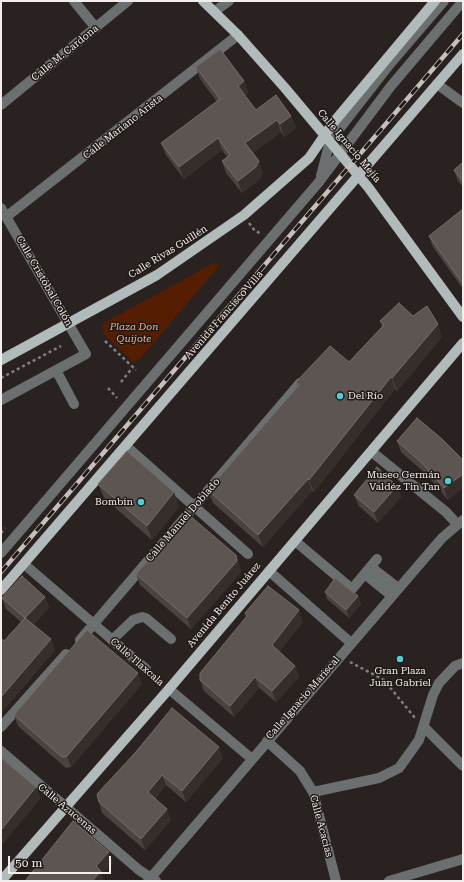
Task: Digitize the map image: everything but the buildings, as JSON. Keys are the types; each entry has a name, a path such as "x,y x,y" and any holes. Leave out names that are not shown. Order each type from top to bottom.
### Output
{"main road":[{"name":"Calle Ignacio Mejía","path":"203,1 238,35 359,176 463,317"},
{"name":"Avenida Francisco Villa","path":"327,138 435,1"},
{"name":"Avenida Francisco Villa","path":"1,590 463,54"},
{"name":"Calle Rivas Guillén","path":"1,360 157,275 231,225 301,166 327,138"},
{"name":"Avenida Benito Juárez","path":"1,881 169,689 372,452 463,343"}],"street":[{"path":"74,1 96,28"},
{"name":"Calle M. Cardona","path":"1,105 128,1"},
{"path":"215,11 229,1"},
{"name":"Avenida Francisco Villa","path":"320,182 327,138 444,1"},
{"name":"Avenida Francisco Villa","path":"1,553 320,182 391,86 463,1"},
{"name":"Calle Mariano Arista","path":"6,217 238,35"},
{"path":"437,84 463,103"},
{"name":"Calle Cristóbal Colón","path":"1,208 86,354 56,370"},
{"path":"1,400 56,370 74,404"},
{"name":"Calle Manuel Doblado","path":"1,727 94,624 300,383"},
{"path":"126,446 248,554"},
{"path":"372,452 460,522"},
{"name":"Calle Ignacio Mariscal","path":"151,880 267,741 395,592 442,538 460,522"},
{"path":"295,541 352,589 371,567 395,592"},
{"name":"Calle Tlaxcala","path":"24,564 146,669"},
{"path":"269,571 351,643"},
{"path":"112,640 133,620 142,617 146,618 171,639"},
{"path":"313,792 379,778 395,771 405,762 413,750 424,727 433,695 439,683 455,666 463,663"},
{"name":"Calle Tlaxcala","path":"169,689 252,759"},
{"path":"424,727 463,766"},
{"name":"Calle Acacias","path":"267,741 300,771 313,792 336,881"},
{"name":"Calle Azucenas","path":"1,751 65,808 151,880"},
{"path":"389,881 463,859"}],"path":[{"path":"105,341 136,370"},
{"path":"1,378 61,346"},
{"path":"121,382 133,367"},
{"path":"108,388 117,398"},
{"path":"348,661 384,680 424,727"}],"green space":[{"name":"Plaza Don Quijote","path":"216,262 219,266 140,359 133,362 104,334 102,324"}],"railway":[{"path":"1,572 463,34"}],"place":[{"name":"Del Río","path":"340,396"},
{"name":"Museo Germán Valdéz Tin Tan","path":"448,481"},
{"name":"Bombín","path":"141,502"},
{"name":"Gran Plaza Juan Gabriel","path":"400,659"}]}
